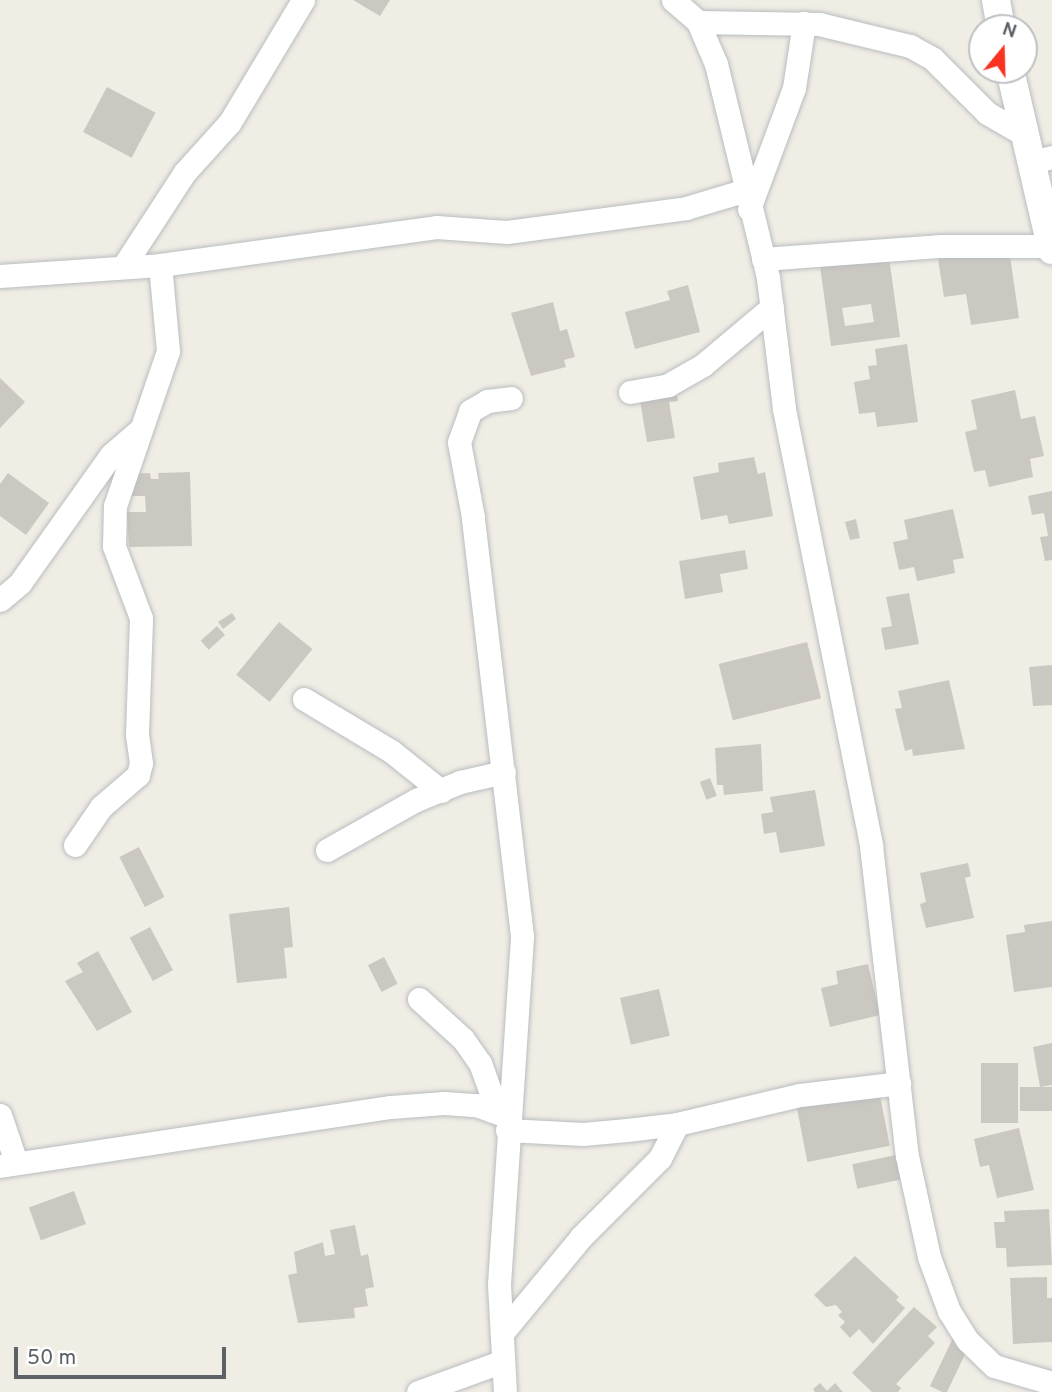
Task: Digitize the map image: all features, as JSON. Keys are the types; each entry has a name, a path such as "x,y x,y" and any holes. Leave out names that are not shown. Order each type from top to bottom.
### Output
{"street":[{"path":"123,267 184,172 230,122 303,0"},
{"path":"687,9 804,23 925,52 987,113 1036,151"},
{"path":"687,9 716,64 746,200 763,259 772,307 784,409 872,846 899,1083 918,1207 929,1257 949,1311 967,1340 994,1366 1052,1383"},
{"path":"746,200 794,88 804,23"},
{"path":"763,259 942,246 1051,248 1036,151 1014,84"},
{"path":"0,276 160,265 398,230 436,227 507,232 746,200"},
{"path":"75,845 101,807 138,775 141,763 137,734 141,618 114,546 119,487 143,428 168,351 160,265"},
{"path":"630,392 668,385 703,365 772,307"},
{"path":"505,1392 499,1284 503,1119 522,936 504,772 459,442 470,411 487,401 511,398"},
{"path":"0,600 20,583 111,455 143,428"},
{"path":"304,699 391,751 441,791"},
{"path":"327,850 441,791 504,772"},
{"path":"419,999 463,1039 480,1063 503,1119"},
{"path":"0,1115 8,1164 391,1107 444,1103 503,1119 583,1134 677,1124 800,1095 899,1083"},
{"path":"502,1333 581,1237 660,1158 677,1124"},
{"path":"418,1392 503,1361"}],"building":[{"path":"353,0 390,0 380,16"},
{"path":"107,87 156,113 132,158 83,132"},
{"path":"1009,249 1019,318 971,325 966,294 944,297 938,259"},
{"path":"889,257 900,337 831,346 820,266","holes":["871,304 874,322 845,326 842,308"]},
{"path":"688,285 700,332 635,349 625,312 670,300 667,291"},
{"path":"553,302 560,331 567,329 575,357 564,360 566,367 531,376 511,313"},
{"path":"907,344 918,422 877,427 875,412 859,414 854,382 870,379 868,366 877,365 875,349"},
{"path":"0,378 25,402 0,428"},
{"path":"675,383 678,401 669,402 675,438 647,442 638,389"},
{"path":"1015,390 1021,419 1035,416 1044,456 1030,459 1033,477 989,487 985,470 974,472 965,432 977,429 971,400"},
{"path":"754,457 758,474 765,472 773,516 729,524 727,515 701,520 693,477 719,472 718,463"},
{"path":"190,472 192,546 129,547 127,512 146,512 145,496 127,496 126,474 150,473 151,479 159,479 158,473"},
{"path":"8,473 49,503 26,535 0,516 0,484"},
{"path":"1052,491 1052,560 1045,561 1040,537 1048,536 1044,513 1032,515 1028,496"},
{"path":"953,509 964,558 953,560 955,573 917,581 914,567 899,570 893,542 908,539 904,520"},
{"path":"856,519 860,538 850,540 845,522"},
{"path":"745,550 748,569 720,574 723,592 685,599 679,561"},
{"path":"909,593 919,644 885,650 881,628 892,626 886,597"},
{"path":"232,613 236,619 223,629 218,622"},
{"path":"279,622 312,649 270,702 236,675"},
{"path":"217,626 225,635 209,650 201,641"},
{"path":"807,642 821,698 733,720 719,664"},
{"path":"1052,665 1052,705 1033,706 1029,667"},
{"path":"949,680 965,749 913,756 912,749 905,751 895,709 902,708 898,691"},
{"path":"761,744 763,791 724,795 723,785 717,785 715,748"},
{"path":"710,778 717,796 707,800 700,782"},
{"path":"815,790 825,846 780,853 776,832 764,834 761,814 773,812 770,797"},
{"path":"139,847 164,897 145,907 119,857"},
{"path":"968,863 971,876 965,878 974,918 926,928 920,904 926,902 920,873"},
{"path":"289,907 293,947 284,948 287,978 237,983 229,914"},
{"path":"1052,921 1052,987 1014,992 1006,935 1025,932 1024,925"},
{"path":"150,927 173,970 153,981 130,938"},
{"path":"98,951 132,1012 97,1031 65,981 83,972 77,963"},
{"path":"384,957 398,984 382,992 368,965"},
{"path":"868,964 880,1015 830,1027 821,988 838,984 836,971"},
{"path":"659,989 670,1036 631,1045 620,998"},
{"path":"1052,1043 1052,1085 1040,1087 1033,1047"},
{"path":"981,1063 1018,1063 1018,1123 981,1123"},
{"path":"878,1085 890,1146 807,1162 796,1101"},
{"path":"1020,1087 1052,1087 1052,1111 1020,1111"},
{"path":"1019,1128 1034,1190 997,1198 989,1165 980,1167 974,1139"},
{"path":"905,1153 910,1177 857,1189 852,1164"},
{"path":"74,1191 86,1224 41,1240 29,1207"},
{"path":"1049,1209 1052,1265 1007,1267 1006,1248 996,1248 994,1222 1005,1222 1004,1211"},
{"path":"355,1225 361,1256 368,1254 374,1287 365,1289 368,1306 354,1308 355,1318 298,1323 288,1275 297,1273 294,1252 323,1242 325,1256 335,1254 330,1230"},
{"path":"855,1256 899,1297 896,1300 905,1308 873,1344 859,1329 850,1338 840,1327 845,1322 838,1315 842,1312 836,1305 826,1307 814,1295"},
{"path":"1047,1277 1047,1298 1052,1298 1052,1342 1013,1344 1010,1278"},
{"path":"914,1307 937,1327 928,1336 935,1343 896,1384 901,1388 898,1392 872,1392 852,1373"},
{"path":"953,1338 969,1346 947,1392 942,1392 930,1386"},
{"path":"820,1383 827,1391 835,1383 843,1392 815,1392 813,1389"}]}
